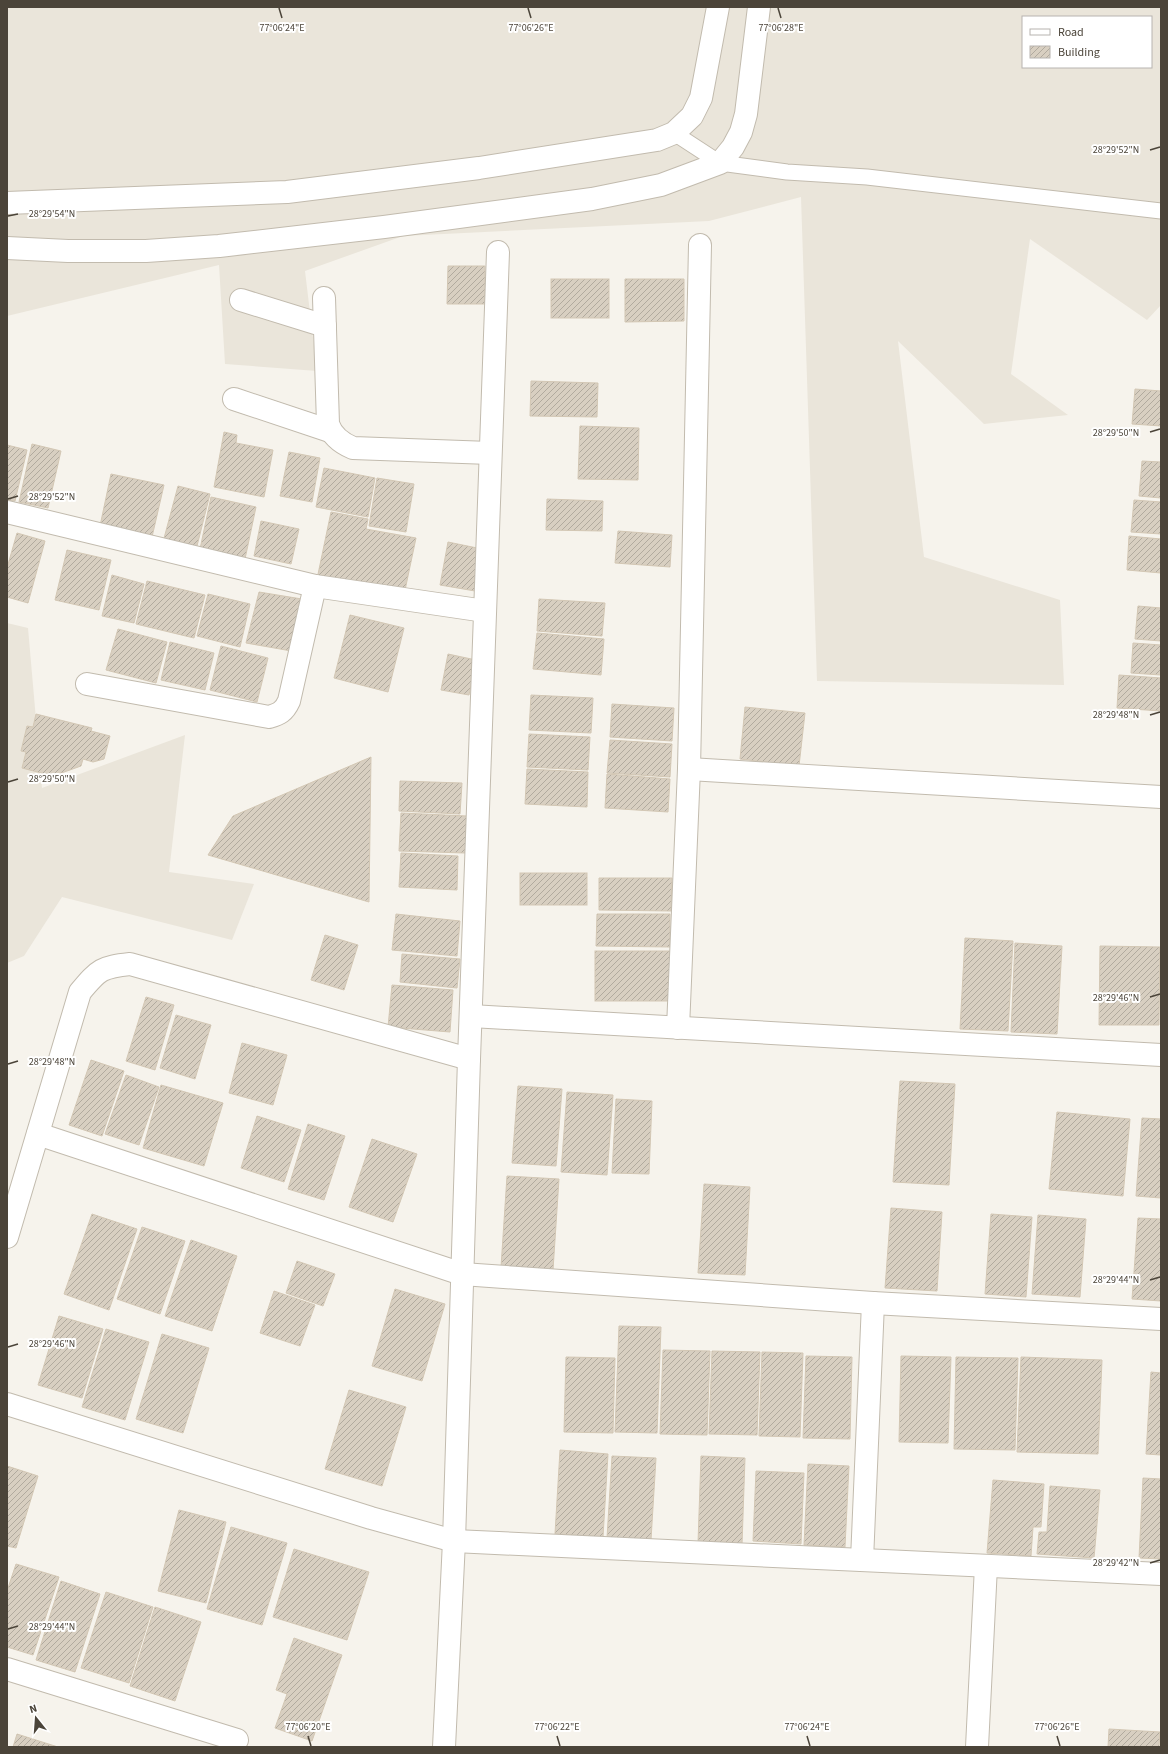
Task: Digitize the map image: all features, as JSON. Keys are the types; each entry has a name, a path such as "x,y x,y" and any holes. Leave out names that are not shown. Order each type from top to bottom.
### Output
{"street":[{"path":"7,203 81,202 287,192 479,168 657,140 674,134 692,116 701,98 718,7"},
{"path":"7,248 68,251 146,251 218,246 376,228 592,199 661,185 720,163 733,147 741,132 746,114 759,7"},
{"path":"678,1028 690,769 700,245"},
{"path":"444,1747 454,1541 469,1059 498,252"},
{"path":"324,298 328,424 330,431"},
{"path":"241,300 325,326"},
{"path":"234,399 330,431 341,442 353,448 490,453"},
{"path":"7,512 314,586 485,611"},
{"path":"87,684 269,717 279,714 285,709 289,702 314,586"},
{"path":"690,769 1161,797"},
{"path":"7,1237 80,992 92,978 107,966 130,964 469,1059"},
{"path":"471,1016 1161,1055"},
{"path":"38,1134 462,1274 874,1303 1161,1319"},
{"path":"862,1560 874,1303"},
{"path":"7,1404 371,1518 454,1541 1161,1574"},
{"path":"977,1747 986,1566"},
{"path":"7,1669 237,1740"}],"lane":[{"path":"674,134 720,163 787,172 867,177 1161,211"}],"shaded area":[{"path":"7,7 1161,7 1161,305 1147,320 1030,239 1011,374 1068,415 984,424 898,341 924,557 1060,600 1064,685 817,681 801,197 709,221 403,236 305,271 317,371 225,364 219,265 7,316"},
{"path":"7,623 28,628 42,788 185,735 169,872 254,884 232,940 62,897 24,956 7,963"}],"building":[{"path":"448,266 485,266 485,304 447,304"},
{"path":"551,279 609,279 609,318 551,318"},
{"path":"625,279 684,279 684,321 625,322"},
{"path":"531,381 598,383 597,417 530,416"},
{"path":"1135,389 1161,391 1161,426 1132,424"},
{"path":"580,426 639,428 638,480 578,479"},
{"path":"224,432 237,435 236,443 273,450 264,497 214,487"},
{"path":"32,444 61,451 48,508 19,502"},
{"path":"7,445 27,450 15,501 7,500"},
{"path":"289,452 320,458 312,502 280,496"},
{"path":"1142,461 1161,462 1161,498 1139,496"},
{"path":"324,468 375,478 368,517 316,507"},
{"path":"111,474 164,485 152,537 100,526"},
{"path":"377,478 414,484 406,532 369,526"},
{"path":"178,486 210,494 196,550 163,542"},
{"path":"211,497 256,507 245,559 200,549"},
{"path":"547,499 603,501 602,531 546,530"},
{"path":"1134,500 1161,502 1161,534 1131,532"},
{"path":"331,512 368,519 366,529 416,538 404,595 317,579"},
{"path":"261,521 299,529 291,564 254,556"},
{"path":"618,531 672,535 670,567 615,563"},
{"path":"17,533 45,541 28,603 7,597 7,568"},
{"path":"1129,536 1161,539 1161,573 1127,570"},
{"path":"448,542 482,549 475,591 440,585"},
{"path":"67,550 111,560 99,610 55,600"},
{"path":"112,575 144,584 134,623 102,616"},
{"path":"147,581 205,595 194,638 136,624"},
{"path":"259,592 308,600 297,652 246,643"},
{"path":"208,594 250,604 240,647 197,636"},
{"path":"539,599 605,603 602,636 537,631"},
{"path":"1138,606 1161,608 1161,641 1135,639"},
{"path":"350,615 404,628 388,692 334,678"},
{"path":"118,629 167,642 156,683 106,670"},
{"path":"537,633 604,639 601,675 533,669"},
{"path":"170,642 214,653 205,690 161,680"},
{"path":"1133,643 1161,645 1161,675 1131,673"},
{"path":"221,646 268,658 257,702 210,690"},
{"path":"448,654 476,660 469,695 441,690"},
{"path":"1119,675 1161,678 1161,711 1117,708"},
{"path":"531,695 593,698 591,733 529,730"},
{"path":"612,704 674,708 672,741 610,737"},
{"path":"745,707 805,713 799,766 740,759"},
{"path":"36,714 92,728 91,731 110,736 104,759 93,762 83,759 81,766 53,776 22,768 26,752 21,751 27,726 33,727"},
{"path":"529,734 590,737 588,770 527,767"},
{"path":"610,740 672,744 670,777 607,773"},
{"path":"371,757 369,902 208,855 233,816"},
{"path":"527,769 588,772 587,807 525,804"},
{"path":"607,774 670,779 668,812 605,808"},
{"path":"400,781 462,783 460,814 399,811"},
{"path":"401,813 467,816 465,853 399,851"},
{"path":"401,853 458,856 457,890 399,887"},
{"path":"520,873 587,873 587,905 520,905"},
{"path":"599,878 672,878 671,911 599,910"},
{"path":"396,914 460,921 457,956 392,950"},
{"path":"597,914 670,914 670,947 596,946"},
{"path":"325,935 358,945 344,990 311,980"},
{"path":"965,938 1013,941 1008,1031 960,1029"},
{"path":"1015,943 1062,946 1057,1034 1011,1032"},
{"path":"1100,946 1160,947 1159,1025 1099,1025"},
{"path":"595,951 670,951 670,1001 595,1001"},
{"path":"402,954 460,959 457,988 400,982"},
{"path":"392,985 453,990 450,1032 388,1027"},
{"path":"146,997 174,1005 155,1070 126,1061"},
{"path":"176,1015 211,1025 195,1079 160,1068"},
{"path":"242,1043 287,1055 273,1105 229,1093"},
{"path":"91,1060 124,1071 102,1136 69,1125"},
{"path":"126,1075 159,1087 139,1145 105,1134"},
{"path":"900,1081 955,1084 949,1185 893,1182"},
{"path":"161,1085 223,1103 204,1166 143,1148"},
{"path":"518,1086 562,1089 556,1166 512,1163"},
{"path":"567,1092 613,1095 607,1175 561,1172"},
{"path":"616,1099 652,1101 649,1174 612,1173"},
{"path":"1057,1112 1130,1119 1123,1196 1049,1189"},
{"path":"257,1116 301,1130 284,1182 241,1168"},
{"path":"1142,1118 1161,1119 1161,1198 1136,1196"},
{"path":"308,1124 345,1136 324,1200 288,1189"},
{"path":"372,1139 417,1154 393,1222 349,1207"},
{"path":"507,1176 559,1179 553,1270 501,1267"},
{"path":"704,1184 750,1187 745,1275 698,1273"},
{"path":"891,1208 942,1212 937,1291 885,1288"},
{"path":"92,1214 137,1229 109,1310 64,1294"},
{"path":"991,1214 1032,1217 1026,1297 985,1294"},
{"path":"1038,1215 1086,1219 1080,1297 1032,1294"},
{"path":"1138,1218 1161,1219 1161,1301 1132,1299"},
{"path":"142,1227 185,1241 160,1314 117,1299"},
{"path":"191,1240 237,1256 212,1331 165,1316"},
{"path":"297,1261 335,1274 323,1306 286,1293"},
{"path":"395,1289 445,1304 422,1381 372,1366"},
{"path":"274,1291 315,1305 300,1346 260,1333"},
{"path":"59,1316 103,1329 82,1398 38,1385"},
{"path":"619,1326 661,1327 657,1433 615,1432"},
{"path":"106,1329 149,1342 125,1420 82,1407"},
{"path":"162,1334 209,1348 183,1433 136,1419"},
{"path":"663,1350 710,1351 707,1435 660,1434"},
{"path":"712,1351 760,1352 757,1435 709,1434"},
{"path":"762,1352 803,1353 800,1437 759,1436"},
{"path":"806,1356 852,1357 850,1439 803,1438"},
{"path":"901,1356 951,1357 948,1443 899,1442"},
{"path":"566,1357 615,1358 613,1433 564,1432"},
{"path":"956,1357 1018,1358 1015,1450 954,1449"},
{"path":"1021,1357 1102,1360 1098,1454 1017,1452"},
{"path":"1151,1372 1161,1373 1161,1455 1146,1454"},
{"path":"349,1390 406,1407 382,1486 325,1469"},
{"path":"560,1450 608,1454 603,1537 555,1534"},
{"path":"612,1456 656,1458 651,1540 607,1538"},
{"path":"701,1456 745,1458 742,1545 698,1543"},
{"path":"808,1464 849,1466 845,1547 804,1545"},
{"path":"7,1466 38,1476 16,1548 7,1546"},
{"path":"756,1471 804,1473 801,1544 753,1541"},
{"path":"1143,1478 1161,1479 1161,1559 1139,1558"},
{"path":"993,1480 1044,1484 1041,1527 1033,1527 1031,1556 987,1553"},
{"path":"1050,1486 1100,1490 1094,1558 1037,1554 1039,1532 1047,1532"},
{"path":"179,1510 226,1522 206,1603 158,1591"},
{"path":"231,1527 287,1543 262,1625 207,1609"},
{"path":"294,1549 369,1572 347,1640 273,1617"},
{"path":"16,1564 59,1577 33,1655 7,1647 7,1591"},
{"path":"61,1581 100,1594 75,1672 36,1660"},
{"path":"106,1592 153,1607 129,1683 81,1668"},
{"path":"155,1607 201,1622 175,1701 130,1686"},
{"path":"294,1638 342,1655 312,1741 275,1728 287,1694 276,1690"},
{"path":"1109,1729 1160,1732 1159,1747 1108,1747"},
{"path":"17,1734 58,1747 13,1747"}]}
